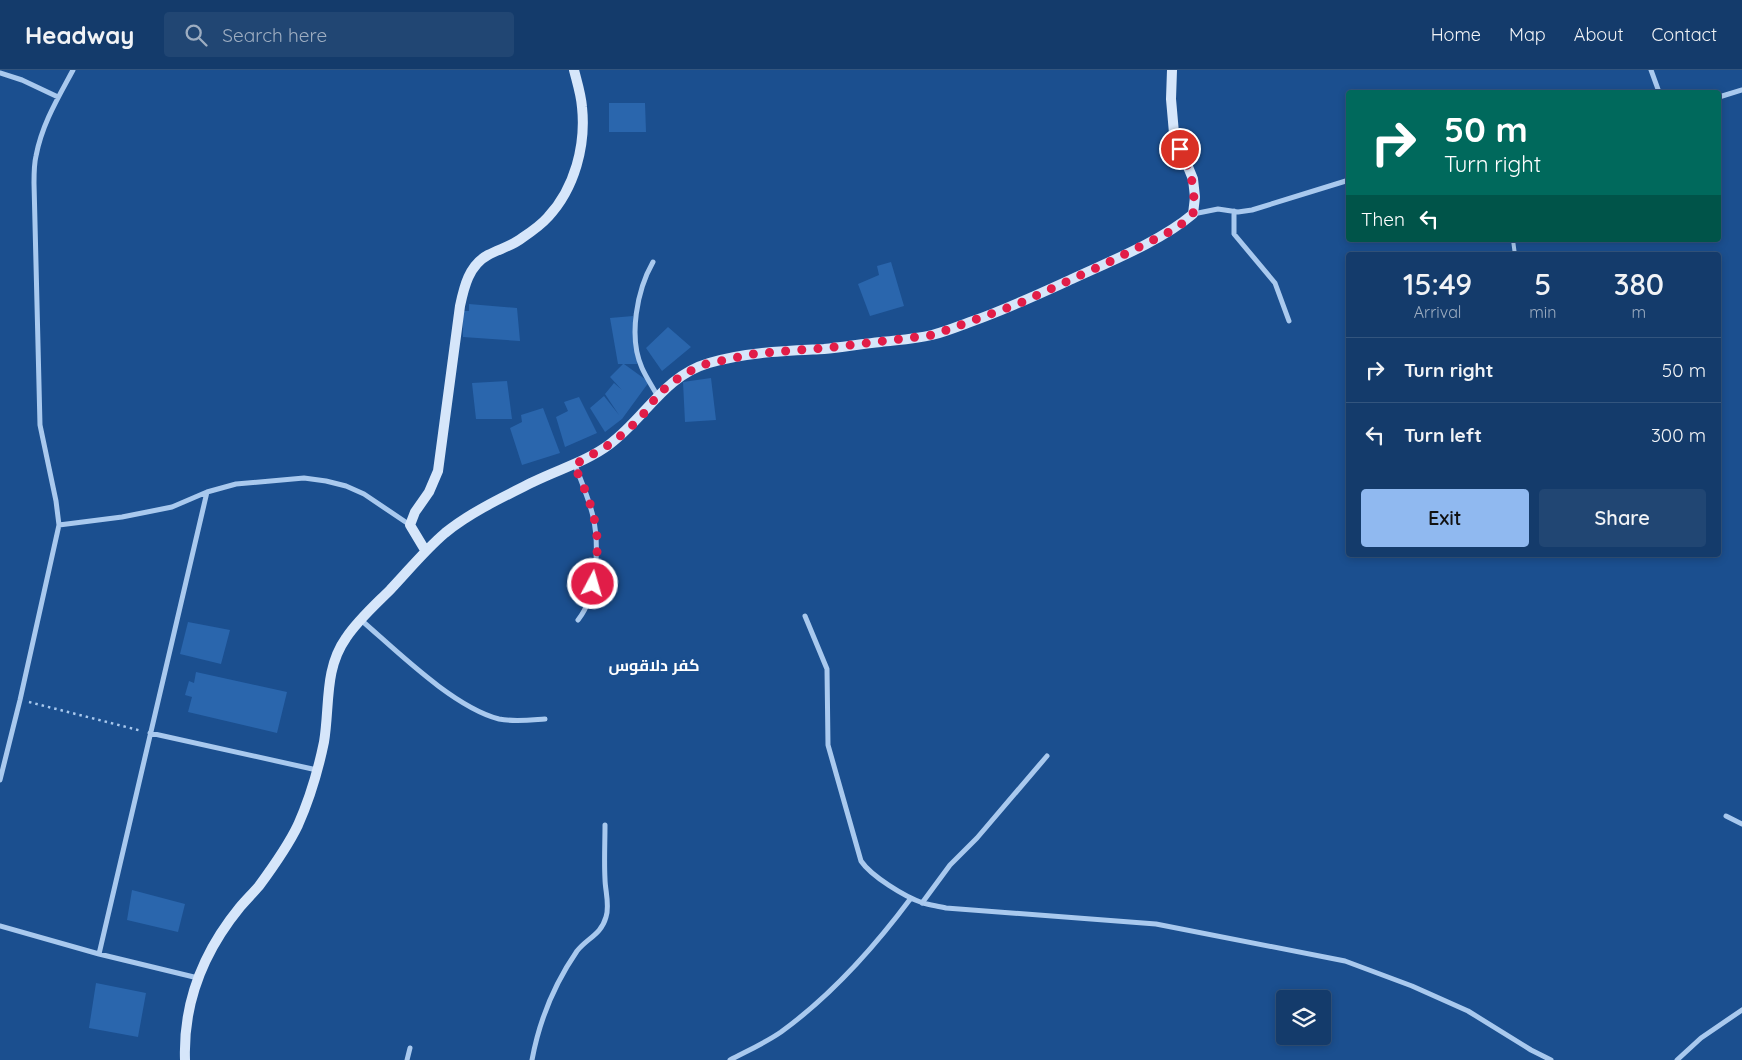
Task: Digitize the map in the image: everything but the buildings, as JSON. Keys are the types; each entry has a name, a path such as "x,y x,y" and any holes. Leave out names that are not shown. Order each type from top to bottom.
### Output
{"main road":[{"path":"425,550 410,525 415,512 429,492 438,471 460,306 467,280 479,260 519,240 549,216 570,183 578,162 582,137 582,107 574,70"},
{"path":"186,1060 186,1026 192,996 206,960 223,930 239,908 259,886 288,844 306,804 317,770 324,739 330,674 345,639 425,550 468,516 537,480 574,465 607,446 627,431 649,408 657,395 688,372 706,364 737,356 826,348 933,335 1018,304 1177,228 1193,214 1195,197 1193,179 1174,133 1171,99 1172,70"}],"street":[{"path":"0,780 59,525 56,501 40,425 34,210 36,157 47,118 73,70"},
{"path":"1652,70 1658,90"},
{"path":"0,73 22,80 58,97"},
{"path":"1721,96 1742,90"},
{"path":"1193,214 1218,209 1234,211 1252,210 1346,181"},
{"path":"1234,211 1234,234 1275,283 1289,321"},
{"path":"653,262 641,287 637,309 636,335 642,368 657,395"},
{"path":"574,465 589,499 597,537 592,593 586,610 578,620"},
{"path":"59,525 122,518 164,509 207,492 236,484 304,478 346,486 364,494 410,525"},
{"path":"99,954 207,492"},
{"path":"805,616 827,669 828,746 861,861 872,873 911,898 946,908 1156,924 1345,961 1412,986 1468,1011 1531,1050 1551,1060"},
{"path":"361,620 427,676 472,708 501,719 545,719"},
{"path":"150,733 317,770"},
{"path":"922,902 950,865 977,838 1047,756"},
{"path":"1726,816 1742,824"},
{"path":"532,1060 540,1028 551,998 568,964 579,948 596,935 607,915 605,825"},
{"path":"730,1060 779,1033 833,989 880,940 911,898"},
{"path":"0,926 99,954 198,978"},
{"path":"1677,1060 1701,1038 1742,1010"},
{"path":"407,1060 410,1048"}],"path":[{"path":"20,700 150,733"}],"district":[{"name":"كفر دلاقوس","path":"654,665"}],"route":[{"path":"593,584 597,552 596,528 589,499 574,465 590,457 627,431 649,408 657,395 674,381 706,364 737,356 901,340 933,335 1018,304 1177,228 1193,214 1195,197 1193,179 1180,149"}]}
